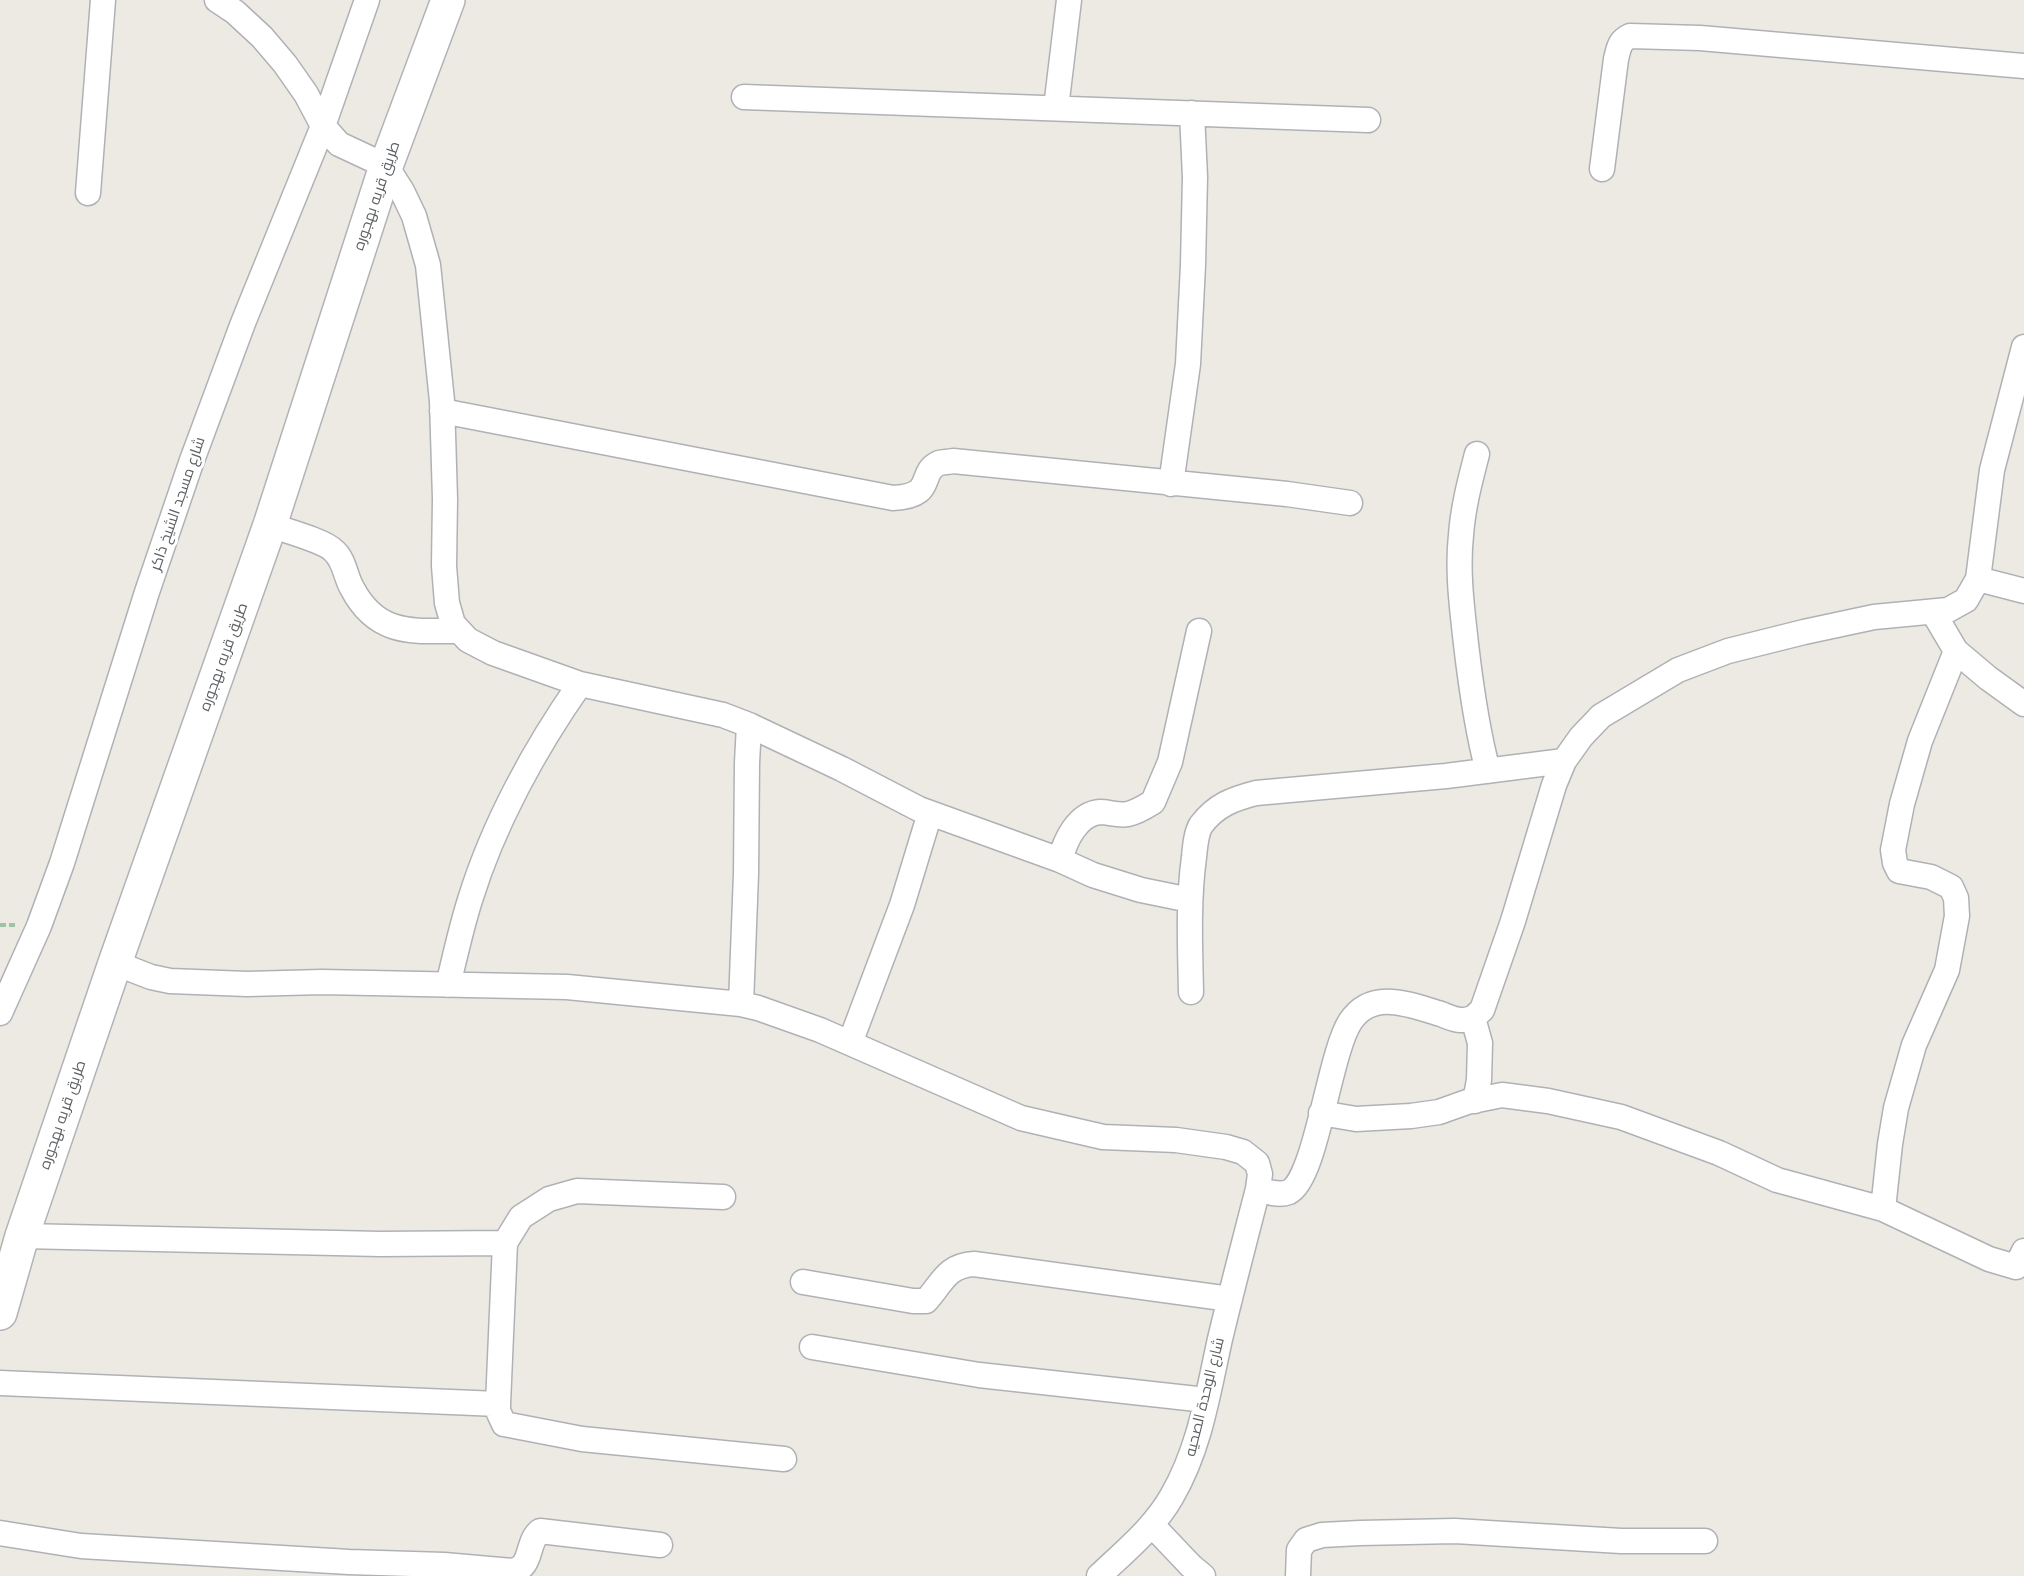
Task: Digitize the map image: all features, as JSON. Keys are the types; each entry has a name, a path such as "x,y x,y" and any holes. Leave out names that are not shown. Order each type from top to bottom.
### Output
{"street":[{"path":"88,193 103,0"},
{"path":"217,0 235,12 262,37 285,64 331,135 381,163 402,191 421,237 428,265 432,298 442,411 445,499 444,566 447,603 453,624 468,640 493,653 580,684 723,716 749,725 930,813 1060,860 1093,875 1141,890 1190,900"},
{"name":"شارع مسجد الشيخ ذاكر","path":"0,1013 10,966 39,926 62,862 147,592 191,463 243,323 331,135 367,0"},
{"name":"طريق قريه بهجوره","path":"0,1313 22,1236 115,963 270,525 381,163 448,0"},
{"path":"1056,108 1069,0"},
{"path":"1602,169 1619,45 1623,39 1630,36 1700,38 2024,66"},
{"path":"744,97 1368,120"},
{"path":"1171,483 1188,364 1195,188 1192,113"},
{"path":"115,963 151,977 170,981 247,984 322,982 567,987 741,1004 758,1008 850,1043 1021,1118 1103,1137 1176,1140 1226,1147 1243,1152 1257,1163 1260,1174 1258,1189 1277,1194 1289,1192 1299,1184 1313,1148 1344,1035 1350,1021 1361,1010 1375,1003 1390,1000 1459,1020 1473,1018 1482,1010 1564,760 1581,736 1602,717 1678,670 1728,651 1874,617 1948,610 1966,600 1978,579 1992,470 2024,346"},
{"path":"442,411 893,498 909,497 919,492 933,468 940,463 953,461 1287,494 1350,503"},
{"path":"1477,454 1466,495 1459,568 1480,742 1488,771"},
{"path":"270,525 334,549 364,608 377,620 390,627 422,631 459,631"},
{"path":"1978,579 2024,591"},
{"path":"1933,612 1956,651 2024,704"},
{"path":"1060,860 1064,846 1075,828 1088,816 1099,812 1126,815 1153,802 1170,762 1199,631"},
{"path":"1883,1209 1896,1108 1914,1045 1947,970 1957,916 1956,898 1951,887 1931,877 1899,871 1893,850 1902,804 1920,741 1956,651"},
{"path":"448,985 470,900 485,858 511,802 553,723 580,684"},
{"path":"741,1004 749,725"},
{"path":"1191,992 1190,900 1199,828 1214,809 1229,800 1256,793 1488,771 1564,760"},
{"path":"850,1043 902,905 930,813"},
{"path":"1473,1018 1480,1043 1475,1101"},
{"path":"1322,1113 1356,1119 1411,1116 1439,1112 1502,1095 1529,1098 1621,1117 1719,1154 1777,1180 1883,1209 1989,1259 2021,1263"},
{"name":"شارع الوحدة الصحيه","path":"1099,1576 1152,1525 1172,1497 1187,1466 1199,1434 1258,1189"},
{"path":"723,1197 577,1191 549,1198 521,1216 505,1243 498,1404 501,1418 508,1425 582,1439 784,1460"},
{"path":"22,1236 380,1244 505,1243"},
{"path":"803,1282 913,1301 927,1301 948,1272 962,1265 974,1264 1230,1299"},
{"path":"812,1347 979,1375 1206,1400"},
{"path":"0,1383 498,1404"},
{"path":"1152,1525 1203,1576"},
{"path":"0,1533 81,1546 350,1562 444,1565 512,1571 518,1570 526,1563 534,1537 540,1531 660,1545"},
{"path":"1298,1576 1299,1550 1305,1540 1322,1535 1455,1531 1621,1541 1705,1541"}]}
